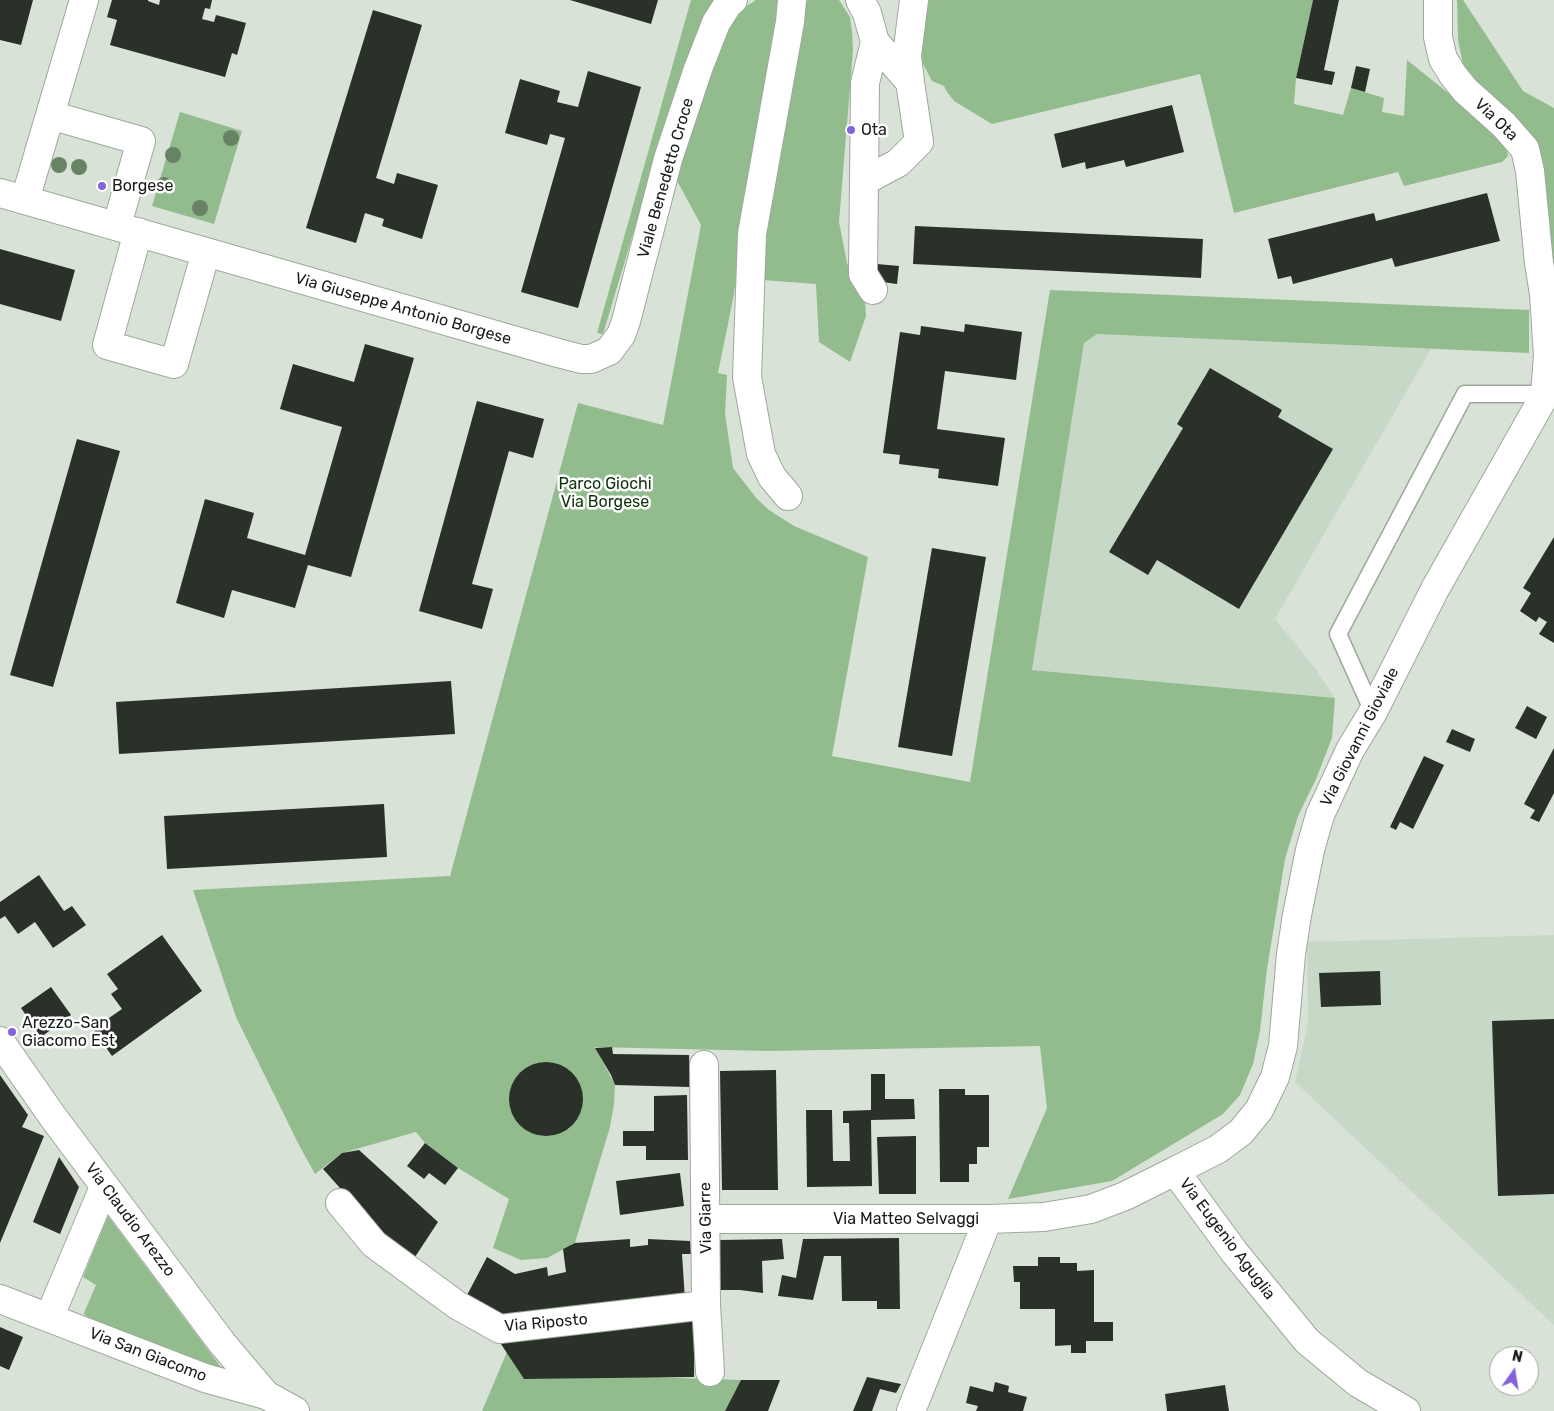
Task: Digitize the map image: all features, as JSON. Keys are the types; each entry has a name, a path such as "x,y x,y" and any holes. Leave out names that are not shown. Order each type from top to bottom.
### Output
{"street":[{"name":"Via Giuseppe Antonio Borgese","path":"84,0 50,115 12,196 558,353 581,359 601,356"},
{"name":"Viale Benedetto Croce","path":"601,356 609,351 614,344 626,321 668,159 698,69 716,23 728,4 733,0"},
{"path":"788,496 772,476 761,454 747,377 752,234 792,0"},
{"path":"860,0 867,13 875,42 910,82"},
{"path":"864,181 898,163 919,142 908,56 914,0"},
{"name":"Via Ota","path":"1438,0 1438,36 1443,58 1452,75 1465,90 1504,125 1525,149 1530,171 1539,262 1549,298 1548,356 1550,387"},
{"path":"873,290 863,274 865,83 875,42"},
{"path":"50,115 142,141 107,345 174,364 206,252"},
{"name":"Via Giovanni Gioviale","path":"1175,1171 1218,1149 1241,1132 1259,1110 1275,1077 1282,1046 1295,924 1310,850 1320,815 1346,758 1373,712 1435,589 1550,387"},
{"name":"Via Claudio Arezzo","path":"0,1041 53,1117 222,1344 266,1395"},
{"name":"Via Giarre","path":"704,1065 706,1305 710,1372"},
{"name":"Via Eugenio Aguglia","path":"988,1219 1044,1217 1091,1209 1125,1196 1175,1171 1235,1253 1307,1341 1358,1383 1406,1411"},
{"path":"50,1318 104,1186"},
{"name":"Via Riposto","path":"340,1203 374,1244 456,1305 500,1329 706,1305"},
{"name":"Via Matteo Selvaggi","path":"706,1219 988,1219 912,1411"},
{"name":"Via San Giacomo","path":"0,1298 205,1378 266,1395 295,1411"}],"lane":[{"path":"1373,712 1338,634 1465,394 1550,387"}],"shaded area":[{"path":"1096,334 1431,349 1275,619 1315,668 1335,698 1032,670 1084,343"},
{"path":"1554,935 1554,1325 1295,1082 1308,1023 1307,942"}],"green space":[{"path":"691,0 720,0 666,124 603,334 597,333"},
{"name":"Parco Giochi Via Borgese","path":"756,0 777,0 779,4 733,299 718,373 727,375 725,413 733,468 757,499 769,510 794,526 868,557 832,756 970,782 1050,290 1529,310 1529,353 1097,334 1084,343 1032,670 1335,698 1332,738 1316,779 1298,816 1285,859 1267,969 1260,1031 1253,1064 1240,1095 1223,1114 1112,1181 1008,1199 1047,1108 1040,1046 768,1051 595,1047 615,1085 614,1104 610,1127 575,1243 547,1258 521,1260 493,1248 509,1199 458,1168 425,1143 416,1132 342,1153 315,1174 236,1017 193,890 450,876 578,403 663,425 701,225 675,177 716,48 739,11"},
{"path":"808,0 839,0 850,17 852,31 853,50 839,222 847,263 853,280 865,301 866,316 850,362 819,342 816,284 762,280 769,216 805,4"},
{"path":"921,0 1313,0 1296,78 1294,104 1343,115 1351,88 1384,98 1382,112 1404,116 1407,60 1462,104 1505,143 1508,156 1502,162 1404,186 1398,172 1234,213 1200,74 992,124 954,101 944,86 932,81 921,60 918,43"},
{"path":"1457,0 1463,0 1523,91 1554,108 1554,277 1542,205 1544,168 1539,147 1529,134 1465,74 1458,40"},
{"path":"180,112 242,131 214,224 152,206"},
{"path":"108,1216 223,1370 87,1319 84,1313 96,1285 83,1277"},
{"path":"507,1352 524,1379 646,1377 741,1380 725,1411 482,1411"}],"building":[{"path":"0,0 33,0 21,45 0,40"},
{"path":"112,0 148,0 159,5 160,0 212,0 210,9 205,8 202,19 214,22 216,15 246,23 237,55 232,53 225,77 110,45 117,20 107,17"},
{"path":"570,0 658,0 651,24"},
{"path":"1313,0 1339,0 1324,70 1335,72 1332,85 1296,78"},
{"path":"373,10 422,25 376,178 394,184 397,173 438,185 422,239 382,226 384,219 365,213 356,243 306,228"},
{"path":"1356,66 1370,69 1365,92 1351,88"},
{"path":"588,71 641,87 578,308 521,292 565,138 550,134 547,145 505,133 520,79 560,91 557,102 578,107"},
{"path":"1172,105 1184,152 1126,167 1124,160 1086,169 1085,162 1062,168 1054,134"},
{"path":"1487,193 1500,241 1395,267 1392,258 1293,284 1291,276 1278,279 1268,239 1374,213 1376,221"},
{"path":"915,226 1203,239 1201,278 913,264"},
{"path":"0,249 75,270 61,321 0,304"},
{"path":"877,264 899,266 897,284 875,281"},
{"path":"965,324 1022,332 1016,380 945,371 937,429 1005,438 998,486 938,478 939,469 899,464 900,455 883,453 900,332 920,335 921,326 964,332"},
{"path":"365,344 414,358 351,577 308,565 295,608 232,590 224,618 176,603 205,499 254,513 247,538 305,555 342,427 280,409 293,364 354,382"},
{"path":"1210,368 1282,410 1278,417 1333,449 1239,609 1157,560 1148,575 1109,552 1183,428 1177,424"},
{"path":"477,401 544,419 533,458 509,451 472,584 493,589 482,629 419,611"},
{"path":"77,439 120,451 53,687 10,675"},
{"path":"1554,537 1554,643 1539,634 1547,622 1539,617 1536,622 1520,611 1531,593 1523,588"},
{"path":"932,548 986,557 952,756 898,747"},
{"path":"451,681 455,734 119,754 116,702"},
{"path":"1527,706 1547,717 1536,739 1515,728"},
{"path":"1452,729 1475,739 1470,752 1446,742"},
{"path":"1554,748 1554,793 1539,822 1530,818 1535,810 1524,804"},
{"path":"1424,756 1444,765 1413,829 1400,822 1396,830 1390,827"},
{"path":"384,804 387,857 167,869 164,816"},
{"path":"39,875 64,911 72,906 86,925 53,948 35,922 18,934 5,916 0,919 0,902"},
{"path":"162,935 202,991 112,1056 93,1029 122,1009 111,994 118,989 107,974"},
{"path":"1380,971 1381,1005 1321,1007 1319,973"},
{"path":"51,987 71,1015 41,1037 21,1008"},
{"path":"1554,1019 1554,1194 1498,1196 1492,1021"},
{"path":"612,1047 613,1054 689,1055 690,1087 615,1085 595,1048"},
{"path":"546,1062 567,1068 577,1078 583,1099 577,1120 567,1130 546,1136 525,1130 515,1120 509,1099 515,1078 525,1068"},
{"path":"776,1070 778,1190 722,1190 720,1071"},
{"path":"871,1074 885,1074 885,1099 914,1099 915,1119 871,1120 872,1186 807,1187 806,1110 832,1110 833,1161 850,1161 849,1123 843,1123 843,1111 871,1110"},
{"path":"0,1075 28,1115 22,1127 44,1136 0,1243"},
{"path":"939,1089 965,1089 965,1095 989,1095 989,1147 977,1147 977,1164 969,1164 969,1182 940,1182"},
{"path":"687,1095 688,1160 646,1160 646,1146 623,1146 623,1131 654,1131 654,1096"},
{"path":"916,1136 916,1194 879,1194 877,1137"},
{"path":"425,1143 458,1168 445,1185 429,1173 424,1179 407,1166"},
{"path":"359,1150 438,1222 413,1260 382,1235 323,1169 342,1153"},
{"path":"59,1157 79,1187 60,1234 33,1222"},
{"path":"680,1173 684,1206 620,1215 616,1181"},
{"path":"899,1238 900,1309 877,1309 877,1301 842,1301 841,1256 824,1256 813,1300 778,1296 782,1275 796,1278 803,1239"},
{"path":"630,1239 630,1247 648,1245 648,1239 690,1241 691,1254 682,1254 685,1300 503,1321 465,1299 487,1257 515,1274 547,1267 548,1276 566,1272 563,1249 575,1243"},
{"path":"782,1239 784,1259 762,1261 763,1293 720,1290 719,1240"},
{"path":"1038,1257 1060,1257 1060,1263 1077,1263 1077,1271 1094,1270 1094,1322 1113,1322 1113,1341 1086,1341 1086,1353 1071,1353 1071,1345 1055,1346 1055,1309 1020,1309 1020,1282 1014,1282 1013,1266 1038,1266"},
{"path":"695,1318 694,1377 524,1379 499,1341"},
{"path":"0,1327 23,1337 9,1370 0,1366"},
{"path":"867,1377 901,1384 896,1393 880,1389 872,1411 853,1411"},
{"path":"741,1380 780,1380 768,1411 725,1411"},
{"path":"995,1382 1009,1386 1008,1392 1027,1397 1023,1411 976,1411 978,1406 966,1403 970,1386 993,1392"},
{"path":"1225,1385 1229,1411 1167,1411 1165,1394"}],"place":[{"name":"Ota","path":"851,130"},
{"name":"Borgese","path":"102,186"},
{"name":"Arezzo-San Giacomo Est","path":"12,1032"}]}
